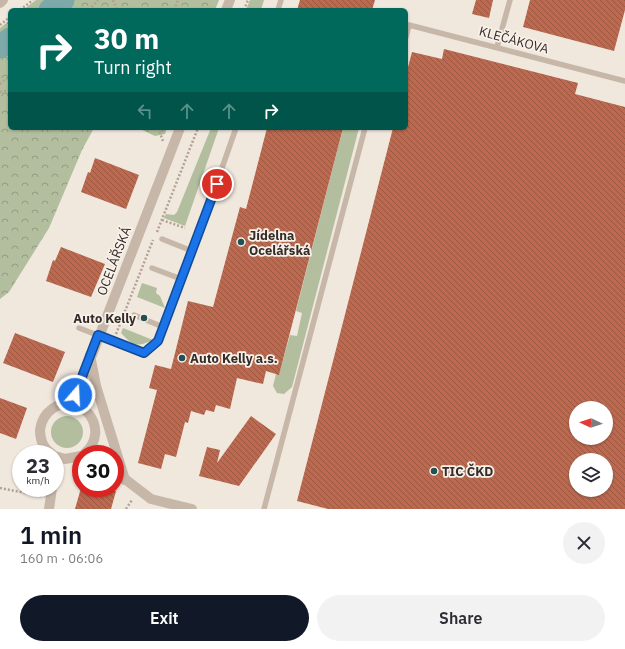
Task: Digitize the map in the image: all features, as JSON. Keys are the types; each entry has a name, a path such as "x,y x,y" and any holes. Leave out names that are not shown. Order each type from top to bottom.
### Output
{"street":[{"path":"0,3 3,0"},
{"name":"OCELÁŘSKÁ","path":"73,404 90,355 179,130"},
{"path":"90,355 96,386 125,480 151,499 192,509"},
{"path":"44,445 41,437 43,420 48,412 55,407 73,404 81,407 92,419 95,435 89,445"},
{"path":"49,509 51,497"}],"lane":[{"path":"497,47 510,0"},
{"name":"KLEČÁKOVA","path":"408,29 409,25 625,81"},
{"path":"79,328 144,353 158,341 235,130"},
{"path":"264,509 364,130"},
{"path":"162,239 192,251"},
{"path":"152,268 181,279"},
{"path":"134,315 163,327"}],"path":[{"path":"23,8 33,0"},
{"path":"91,8 98,0"},
{"path":"0,25 8,18"},
{"path":"0,84 8,78"},
{"path":"162,220 185,228"},
{"path":"0,488 12,490"},
{"path":"126,509 132,500"}],"green space":[{"path":"36,0 219,0 216,8 26,8"},
{"path":"250,0 264,0 262,8 247,8"},
{"path":"8,22 8,130 93,130 82,150 49,228 9,292 0,299 0,28"},
{"path":"142,130 166,130 165,134 155,136"},
{"path":"210,130 218,130 185,226 164,218 166,214 174,215 177,212"},
{"path":"342,130 358,130 292,387 284,394 277,393 273,386 276,374 279,374 290,335 297,336 302,313 296,311"},
{"path":"142,283 157,288 156,293 160,296 165,308 137,297"},
{"path":"123,328 153,340 139,345 132,343 121,333"},
{"path":"67,416 76,419 80,423 83,432 80,441 76,445 72,445 67,448 64,447 64,445 58,445 54,441 51,432 54,423 58,419"}],"building":[{"path":"300,0 375,0 373,8 298,8"},
{"path":"476,0 493,0 489,18 472,14"},
{"path":"530,0 625,0 625,10 614,51 523,27"},
{"path":"444,49 578,83 575,94 625,107 625,509 328,509 297,501 392,130 408,130 408,67 412,52 442,59"},
{"path":"266,130 342,130 279,375 266,371 263,384 237,378 230,409 216,405 214,412 206,410 204,415 191,411 188,423 185,422 176,457 165,454 161,469 138,463 157,390 149,388 155,365 171,369 188,301 213,307 240,207 246,209"},
{"path":"95,158 139,175 126,209 81,192"},
{"path":"61,247 105,264 91,297 46,281 53,260 55,261"},
{"path":"15,333 65,352 53,382 3,363"},
{"path":"0,398 27,408 16,439 0,433"},
{"path":"251,416 276,434 239,486 199,476 207,447 220,450 217,463"},
{"path":"78,497 114,497 111,509 75,509"}],"waterway":[{"path":"53,8 63,0"},
{"path":"0,47 8,41"}],"place":[{"name":"Jídelna Ocelářská","path":"241,242"},
{"name":"Auto Kelly","path":"144,318"},
{"name":"Auto Kelly a.s.","path":"182,358"},
{"name":"TIC ČKD","path":"434,471"}],"route":[{"path":"75,395 98,335 144,353 158,341 217,184"}]}
